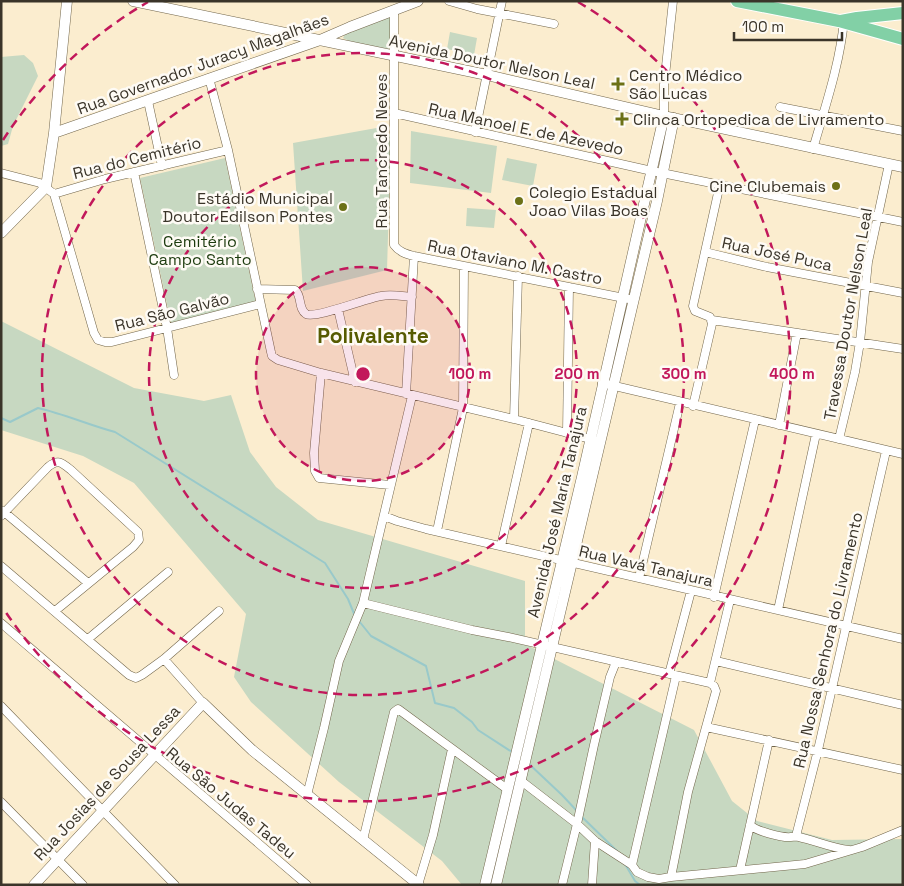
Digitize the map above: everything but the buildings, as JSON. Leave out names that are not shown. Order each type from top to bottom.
[{"type":"main road","points":[[737,1],[842,21],[897,37],[898,14],[842,21]]},
{"type":"street","points":[[1,233],[50,190],[66,1]]},
{"type":"street","name":"Avenida Doutor Nelson Leal","points":[[133,1],[164,5],[813,149],[903,167]]},
{"type":"street","name":"Rua Governador Juracy Magalhães","points":[[54,133],[320,40],[418,1]]},
{"type":"street","points":[[449,1],[554,24]]},
{"type":"street","points":[[475,132],[502,1]]},
{"type":"street","points":[[669,117],[664,94],[673,1]]},
{"type":"street","name":"Rua Tancredo Neves","points":[[394,10],[394,245]]},
{"type":"street","points":[[813,149],[841,41],[842,21]]},
{"type":"street","points":[[209,78],[228,150],[271,352],[275,358],[287,364],[321,374],[514,419],[601,442]]},
{"type":"street","points":[[148,101],[162,166]]},
{"type":"street","points":[[780,106],[903,131]]},
{"type":"street","name":"Rua Manoel E. de Azevedo","points":[[394,113],[652,171],[903,222]]},
{"type":"street","name":"Avenida José Maria Tanajura","points":[[485,885],[495,868],[520,780],[542,664],[541,645],[652,171],[669,117]]},
{"type":"street","name":"Avenida José Maria Tanajura","points":[[496,885],[495,868],[507,789],[542,664],[552,648],[573,563],[663,173],[669,117]]},
{"type":"street","name":"Rua do Cemitério","points":[[50,190],[228,150]]},
{"type":"street","name":"Travessa Doutor Nelson Leal","points":[[839,439],[860,342],[871,242],[889,164]]},
{"type":"street","points":[[134,172],[167,328],[174,375]]},
{"type":"street","points":[[1,173],[31,180],[50,190]]},
{"type":"street","points":[[720,184],[693,309],[710,317],[712,320],[903,349]]},
{"type":"street","name":"Rua São Galvão","points":[[50,190],[94,333],[98,340],[105,342],[260,304]]},
{"type":"street","name":"Rua Otaviano M. Castro","points":[[394,245],[399,251],[414,256],[634,300]]},
{"type":"street","name":"Rua José Puca","points":[[705,252],[903,293]]},
{"type":"street","points":[[307,795],[339,661],[363,603],[384,516],[409,395],[414,256]]},
{"type":"street","points":[[437,531],[463,408],[464,266]]},
{"type":"street","points":[[514,419],[518,276]]},
{"type":"street","points":[[567,433],[570,286]]},
{"type":"street","points":[[257,289],[295,290],[298,292],[302,310],[306,314],[338,309],[381,296],[412,297]]},
{"type":"street","points":[[338,309],[355,382]]},
{"type":"street","points":[[693,406],[712,329],[712,320]]},
{"type":"street","points":[[778,425],[797,333]]},
{"type":"street","points":[[321,374],[314,453],[315,471],[319,478],[390,485]]},
{"type":"street","points":[[602,383],[903,454]]},
{"type":"street","points":[[639,578],[680,402]]},
{"type":"street","points":[[714,597],[755,420]]},
{"type":"street","points":[[501,546],[529,423]]},
{"type":"street","points":[[778,610],[816,434]]},
{"type":"street","name":"Rua Nossa Senhora do Livramento","points":[[796,836],[818,750],[886,450]]},
{"type":"street","points":[[55,611],[133,547],[139,540],[139,535],[133,526],[71,470],[63,464],[54,463],[3,513],[88,583]]},
{"type":"street","points":[[572,514],[583,517]]},
{"type":"street","name":"Rua Vavá Tanajura","points":[[384,516],[397,521],[562,561],[903,639]]},
{"type":"street","points":[[1,566],[129,675],[136,678],[164,658],[219,611]]},
{"type":"street","points":[[88,639],[168,572]]},
{"type":"street","points":[[632,865],[691,591]]},
{"type":"street","points":[[710,683],[730,600]]},
{"type":"street","points":[[363,603],[472,630],[710,683],[716,688],[688,792],[671,876]]},
{"type":"street","name":"Rua São Judas Tadeu","points":[[1,623],[307,885]]},
{"type":"street","points":[[164,658],[203,703],[252,750],[418,885],[433,834],[452,749]]},
{"type":"street","points":[[716,661],[903,705]]},
{"type":"street","points":[[562,885],[610,677],[616,662]]},
{"type":"street","name":"Rua Josias de Sousa Lessa","points":[[34,885],[203,703]]},
{"type":"street","points":[[1,706],[175,885]]},
{"type":"street","points":[[364,840],[394,712],[398,709],[507,789]]},
{"type":"street","points":[[706,727],[903,770]]},
{"type":"street","points":[[740,870],[770,740]]},
{"type":"street","points":[[520,780],[595,840],[632,865],[637,872],[649,881],[671,876],[804,864],[854,849],[903,830]]},
{"type":"street","points":[[1,802],[83,885]]},
{"type":"street","points":[[750,825],[755,829],[779,835],[796,836],[842,849],[854,849]]},
{"type":"street","points":[[592,885],[595,840]]},
{"type":"green space","points":[[388,17],[391,18],[392,46],[387,50],[355,44],[343,38],[345,34]]},
{"type":"green space","points":[[450,32],[477,38],[474,55],[447,49]]},
{"type":"green space","points":[[24,55],[33,63],[38,76],[13,126],[8,144],[1,146],[1,57]]},
{"type":"green space","name":"Estádio Municipal Doutor Edilson Pontes","points":[[382,127],[391,136],[387,270],[303,291],[293,143]]},
{"type":"green space","points":[[411,131],[497,146],[491,193],[410,183]]},
{"type":"green space","name":"Cemitério Campo Santo","points":[[225,158],[256,303],[171,323],[140,178]]},
{"type":"green space","points":[[507,158],[537,164],[533,186],[502,180]]},
{"type":"green space","points":[[467,208],[496,210],[494,228],[466,226]]},
{"type":"green space","points":[[1,321],[134,388],[204,401],[231,395],[250,452],[276,487],[318,520],[525,581],[525,644],[694,730],[732,801],[757,821],[832,840],[903,839],[903,885],[462,885],[442,861],[339,782],[251,702],[234,677],[246,614],[134,483],[83,456],[1,430]]},
{"type":"waterway","points":[[1,418],[10,422],[38,408],[115,432],[325,563],[348,599],[355,616]]},
{"type":"waterway","points":[[359,621],[371,636],[426,666],[435,703],[454,708],[472,722],[478,730],[512,752]]},
{"type":"waterway","points":[[528,763],[577,811]]},
{"type":"waterway","points":[[581,816],[617,851]]},
{"type":"waterway","points":[[625,864],[635,881],[640,885]]},
{"type":"place","name":"Centro Médico São Lucas","points":[[618,84]]},
{"type":"place","name":"Clinca Ortopedica de Livramento","points":[[622,119]]},
{"type":"place","name":"Cine Clubemais","points":[[836,186]]},
{"type":"place","name":"Colegio Estadual Joao Vilas Boas","points":[[519,201]]},
{"type":"place","name":"Estádio Municipal Doutor Edilson Pontes","points":[[343,207]]},
{"type":"district","name":"Polivalente","points":[[373,335]]}]
